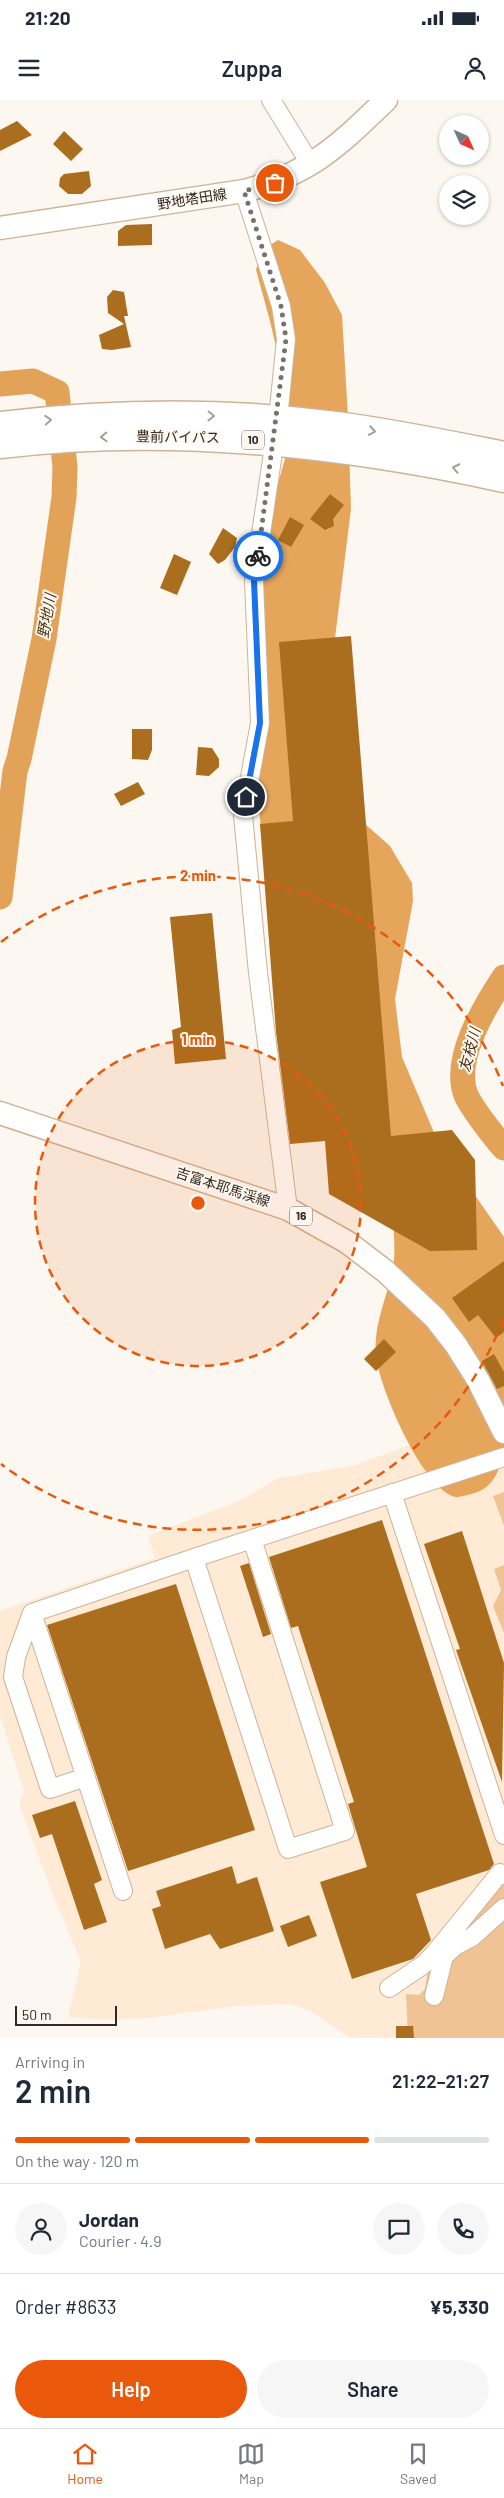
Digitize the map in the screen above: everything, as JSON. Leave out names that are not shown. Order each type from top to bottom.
[{"type":"highway","name":"豊前バイパス","points":[[0,425],[142,414],[276,430],[504,479]]},
{"type":"highway","name":"豊前バイパス","points":[[0,445],[46,440],[276,430],[337,425],[504,455]]},
{"type":"main road","name":"野地塔田線","points":[[0,228],[244,191],[275,183],[311,165],[336,148],[386,100]]},
{"type":"main road","name":"吉富本耶馬渓線","points":[[8,1116],[288,1209],[346,1242],[386,1271],[435,1318],[456,1345],[478,1380],[504,1432]]},
{"type":"street","points":[[271,100],[311,165]]},
{"type":"street","points":[[244,191],[281,306],[286,339],[276,430],[254,581],[260,723],[243,815],[258,973],[288,1209]]},
{"type":"street","points":[[32,1613],[504,1457]]},
{"type":"street","points":[[392,1493],[504,1835]]},
{"type":"street","points":[[194,1558],[288,1849],[345,1831],[252,1539]]},
{"type":"street","points":[[32,1613],[123,1891]]},
{"type":"street","points":[[32,1613],[16,1657],[12,1677],[50,1789],[86,1777]]},
{"type":"street","points":[[389,1988],[423,1966],[500,1873],[504,1875]]},
{"type":"street","points":[[434,1996],[444,1956],[455,1946],[472,1937],[504,1908]]},
{"type":"shaded area","points":[[278,240],[300,250],[325,283],[342,315],[351,509],[333,654],[364,823],[390,846],[412,883],[413,901],[395,999],[402,1057],[438,1142],[504,1237],[504,1453],[494,1479],[484,1489],[459,1497],[443,1490],[430,1476],[404,1435],[385,1389],[376,1355],[376,1334],[393,1267],[393,1220],[268,899],[256,779],[255,718],[264,532],[291,438],[288,399],[256,270],[262,250]]},
{"type":"shaded area","points":[[434,1436],[504,1462],[504,1492],[493,1496],[504,1526],[504,1565],[494,1569],[501,1590],[493,1606],[504,1633],[504,1882],[429,1963],[426,1989],[419,1995],[408,2038],[350,2038],[311,2011],[290,2004],[235,2006],[149,2018],[102,2020],[68,2017],[81,1962],[50,1887],[19,1803],[24,1791],[0,1716],[0,1611],[155,1558],[148,1536],[241,1500],[278,1478],[355,1465]]},
{"type":"shaded area","points":[[504,1492],[504,1526],[493,1496]]},
{"type":"shaded area","points":[[504,1565],[504,1633],[493,1606],[501,1590],[494,1569]]},
{"type":"shaded area","points":[[504,1882],[504,2038],[408,2038],[406,1994],[419,1995],[425,1989],[429,1963]]},
{"type":"building","points":[[17,121],[32,135],[0,151],[0,130]]},
{"type":"building","points":[[64,131],[83,149],[71,161],[53,144]]},
{"type":"building","points":[[89,171],[91,186],[82,194],[68,194],[59,186],[60,178],[64,174]]},
{"type":"building","points":[[152,224],[152,245],[118,246],[118,231],[126,225]]},
{"type":"building","points":[[113,290],[124,292],[128,316],[124,316],[131,347],[112,350],[102,349],[99,335],[124,324],[108,313],[107,297]]},
{"type":"building","points":[[330,494],[344,505],[333,519],[334,526],[325,530],[310,519]]},
{"type":"building","points":[[290,517],[304,525],[291,547],[278,540]]},
{"type":"building","points":[[223,528],[237,538],[235,547],[225,560],[218,564],[209,554]]},
{"type":"building","points":[[174,554],[191,562],[177,595],[160,588]]},
{"type":"building","points":[[351,636],[391,1136],[452,1130],[475,1160],[477,1250],[430,1251],[329,1194],[325,1141],[290,1144],[276,1032],[260,824],[293,821],[279,642]]},
{"type":"building","points":[[132,729],[152,729],[152,750],[148,760],[132,759]]},
{"type":"building","points":[[198,747],[212,748],[219,759],[219,767],[209,776],[196,775]]},
{"type":"building","points":[[138,782],[145,794],[121,806],[114,794]]},
{"type":"building","points":[[212,913],[226,1059],[175,1064],[172,1030],[181,1027],[170,917]]},
{"type":"building","points":[[504,1261],[504,1332],[496,1338],[478,1315],[469,1322],[452,1298]]},
{"type":"building","points":[[384,1339],[396,1352],[376,1371],[364,1359]]},
{"type":"building","points":[[494,1354],[504,1372],[504,1386],[497,1389],[482,1361]]},
{"type":"building","points":[[382,1520],[494,1864],[489,1870],[416,1894],[431,1940],[413,1959],[352,1979],[320,1882],[367,1867],[348,1804],[354,1802],[298,1626],[291,1628],[269,1557]]},
{"type":"building","points":[[462,1531],[504,1663],[502,1782],[456,1650],[460,1649],[424,1544]]},
{"type":"building","points":[[249,1563],[271,1634],[263,1637],[240,1566]]},
{"type":"building","points":[[176,1584],[255,1830],[128,1871],[47,1625]]},
{"type":"building","points":[[75,1801],[102,1880],[94,1884],[107,1922],[84,1930],[52,1834],[40,1838],[32,1815]]},
{"type":"building","points":[[232,1866],[237,1884],[257,1877],[274,1931],[220,1949],[210,1934],[165,1949],[152,1909],[161,1906],[156,1891]]},
{"type":"building","points":[[309,1915],[317,1936],[288,1947],[280,1926]]},
{"type":"building","points":[[396,2026],[413,2026],[414,2038],[396,2038]]},
{"type":"waterway","name":"野地川","points":[[0,384],[33,381],[57,392],[65,467],[64,497],[44,639],[15,771],[0,897]]},
{"type":"waterway","name":"友枝川","points":[[504,977],[473,1033],[463,1065],[463,1081],[466,1095],[483,1122],[504,1148]]},
{"type":"way so far","points":[[258,556],[278,419],[286,339],[281,306],[244,191],[275,183]]},
{"type":"route","points":[[246,797],[260,723],[254,581],[258,556]]}]
